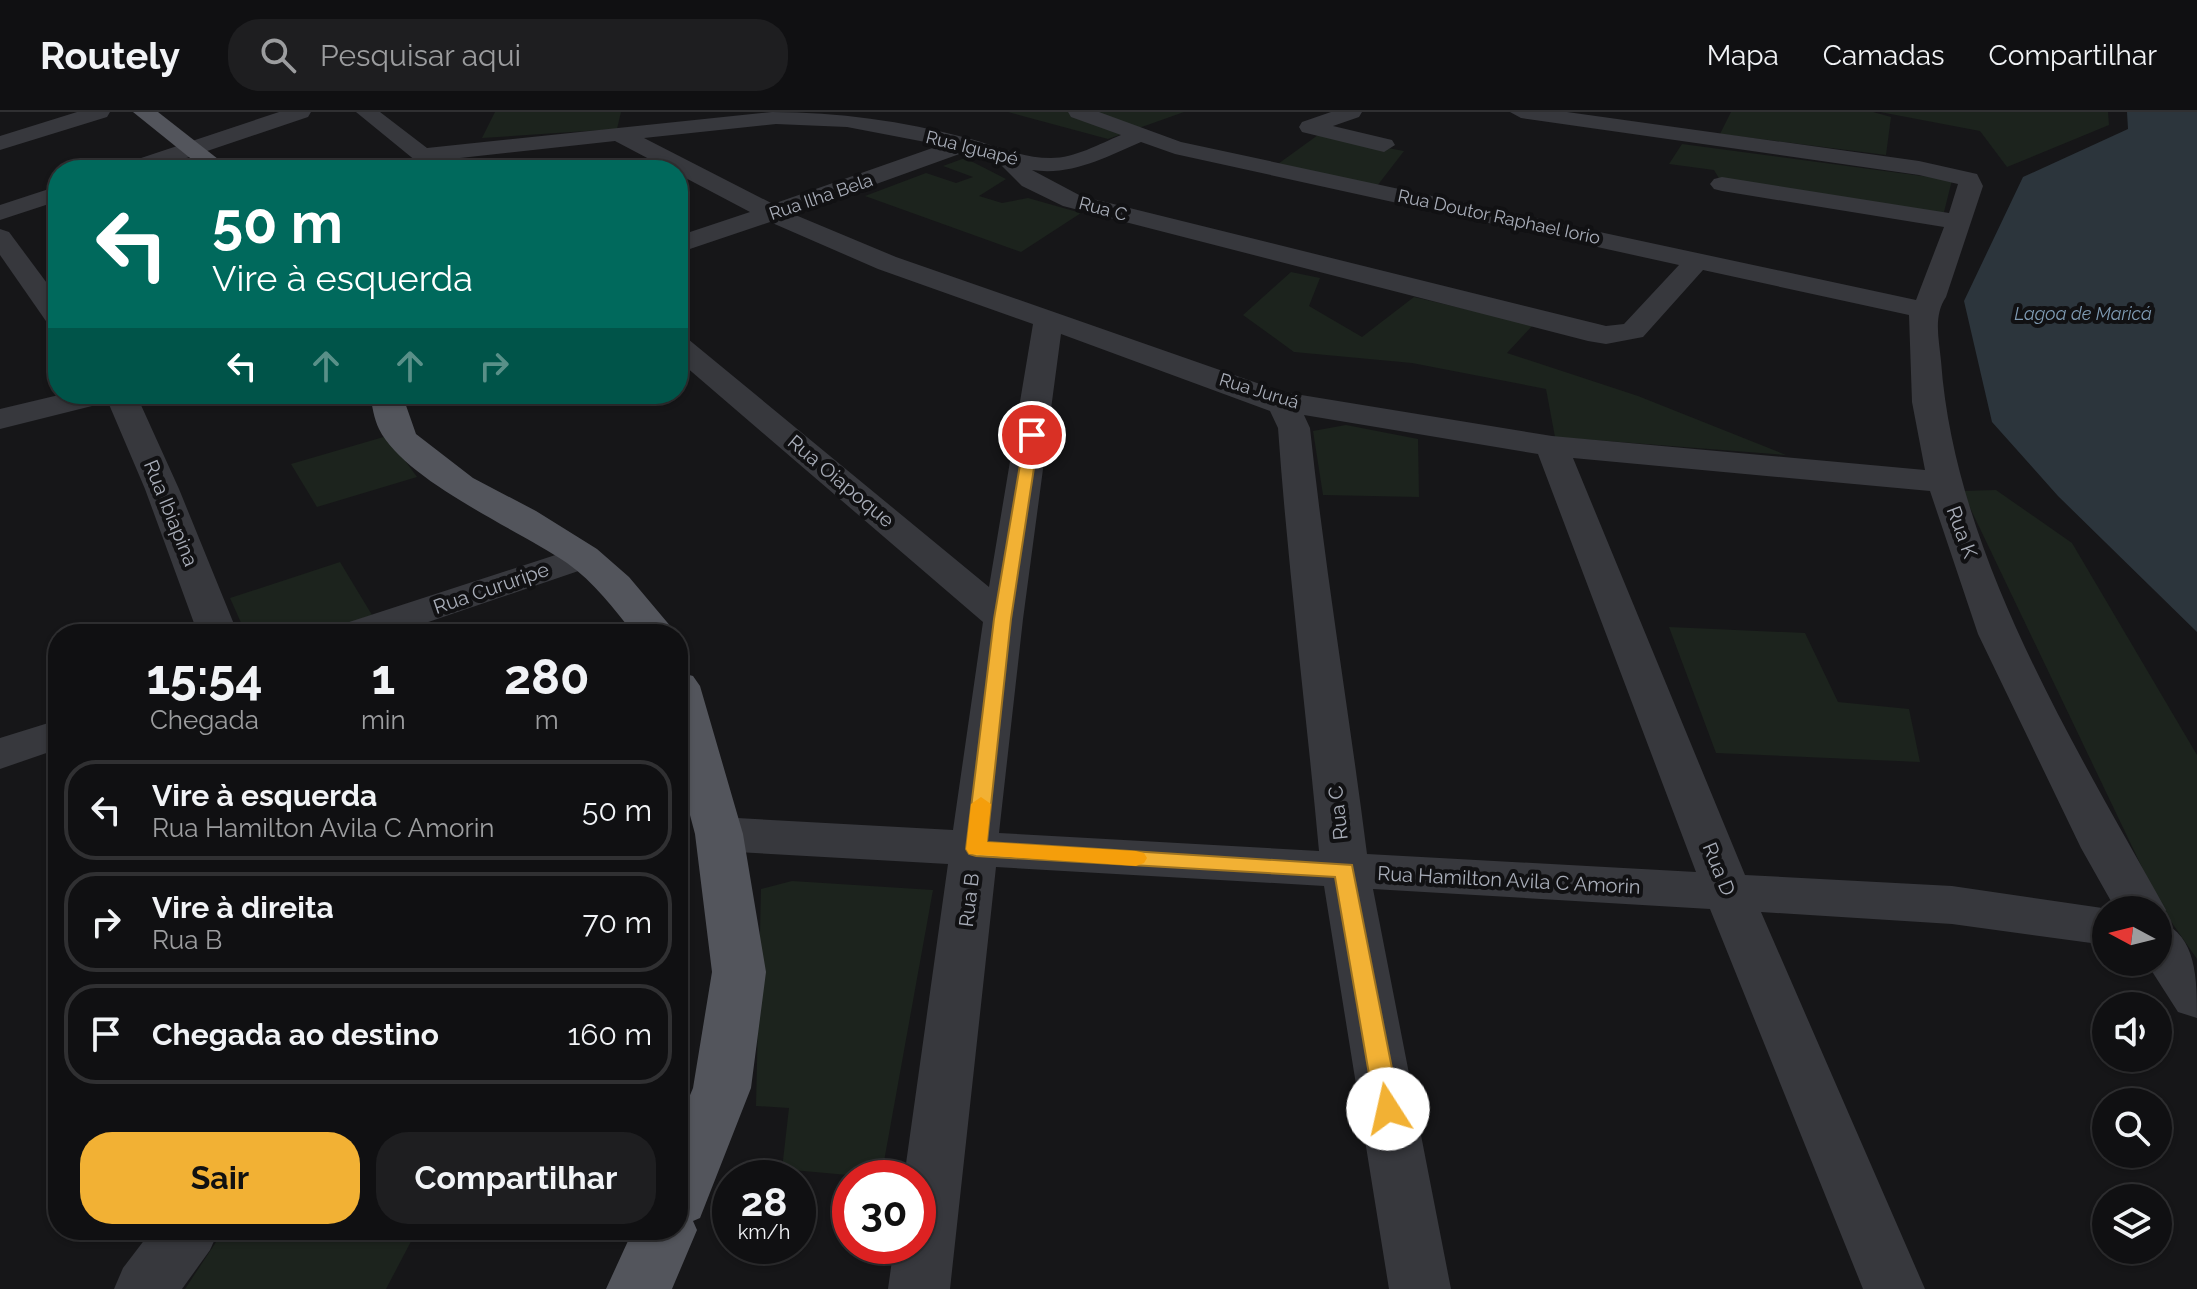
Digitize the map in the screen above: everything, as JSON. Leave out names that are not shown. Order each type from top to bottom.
[{"type":"main road","points":[[144,112],[206,160]]},
{"type":"main road","points":[[389,404],[395,428],[426,461],[460,486],[523,519],[583,557],[615,585],[648,624]]},
{"type":"main road","points":[[688,722],[719,834],[739,972],[722,1088],[688,1173]]},
{"type":"main road","points":[[639,1289],[661,1240]]},
{"type":"street","points":[[0,143],[99,112]]},
{"type":"street","points":[[156,160],[300,112]]},
{"type":"street","points":[[367,112],[428,160]]},
{"type":"street","name":"Rua Doutor Raphael Iorio","points":[[1079,112],[1114,123],[1137,136],[1203,154],[1923,310]]},
{"type":"street","points":[[1351,112],[1310,127],[1384,145]]},
{"type":"street","points":[[1521,112],[1689,136],[1703,112]]},
{"type":"street","name":"Rua Iguapé","points":[[422,155],[822,116],[852,119],[964,144],[1006,158],[1042,164],[1062,164],[1137,136]]},
{"type":"street","name":"Rua Juruá","points":[[618,134],[668,160]]},
{"type":"street","name":"Rua K","points":[[1689,136],[1919,168],[1969,179],[1971,186],[1932,297],[1923,310],[1928,402],[1944,482],[1998,634],[2132,896]]},
{"type":"street","name":"Rua Ilha Bela","points":[[688,242],[924,161],[964,144]]},
{"type":"street","name":"Rua C","points":[[1006,158],[1030,181],[1072,201],[1606,335],[1633,331],[1697,261]]},
{"type":"street","name":"Rua Juruá","points":[[688,170],[772,214],[887,263],[1302,413],[1552,446],[1944,482]]},
{"type":"street","points":[[1722,184],[1957,222]]},
{"type":"street","points":[[0,213],[48,196]]},
{"type":"street","points":[[0,237],[48,304]]},
{"type":"street","name":"Rua B","points":[[919,1289],[1003,619],[1048,322]]},
{"type":"street","name":"Rua Oiapoque","points":[[688,353],[1003,619]]},
{"type":"street","points":[[0,419],[61,404]]},
{"type":"street","name":"Rua Ibiapina","points":[[124,404],[168,502],[214,624]]},
{"type":"street","name":"Rua C","points":[[1302,413],[1304,541],[1318,627],[1345,870],[1420,1289]]},
{"type":"street","name":"Rua D","points":[[1552,446],[1728,893],[1894,1289]]},
{"type":"street","name":"Rua Cururipe","points":[[384,624],[583,557]]},
{"type":"street","points":[[0,754],[48,737]]},
{"type":"street","name":"Rua Hamilton Avila C Amorin","points":[[719,834],[1952,905],[2092,924]]},
{"type":"street","name":"Rua K","points":[[2172,961],[2197,997]]},
{"type":"street","points":[[145,1289],[182,1240]]},
{"type":"shaded area","points":[[495,112],[621,112],[617,129],[482,138]]},
{"type":"shaded area","points":[[1008,112],[1184,112],[1108,139]]},
{"type":"shaded area","points":[[1731,112],[1873,112],[1891,117],[1886,155],[1720,134]]},
{"type":"shaded area","points":[[1880,112],[2108,112],[2109,125],[2007,167],[1980,131]]},
{"type":"shaded area","points":[[1318,135],[1404,151],[1377,186],[1278,164]]},
{"type":"shaded area","points":[[1682,144],[1952,180],[1943,216],[1720,180],[1714,170],[1669,164]]},
{"type":"shaded area","points":[[965,158],[1006,179],[979,196],[1002,203],[1028,198],[1081,213],[1021,252],[865,196],[926,173],[956,183],[973,177],[943,166]]},
{"type":"shaded area","points":[[1291,272],[1320,278],[1309,306],[1362,337],[1414,297],[1533,325],[1507,353],[1638,396],[1786,455],[1555,437],[1546,389],[1412,363],[1294,352],[1243,315]]},
{"type":"shaded area","points":[[1346,425],[1418,439],[1419,497],[1323,495],[1313,431]]},
{"type":"shaded area","points":[[387,436],[417,477],[317,507],[291,464]]},
{"type":"shaded area","points":[[1996,490],[2072,543],[2197,755],[2197,959],[2172,923],[2172,896],[2156,896],[1962,491]]},
{"type":"shaded area","points":[[340,562],[372,615],[345,624],[242,624],[230,598]]},
{"type":"shaded area","points":[[1669,627],[1805,633],[1838,702],[1909,709],[1920,762],[1716,753]]},
{"type":"shaded area","points":[[792,881],[933,890],[884,1160],[832,1160],[832,1174],[816,1172],[816,1160],[783,1160],[789,1108],[756,1106],[761,889]]},
{"type":"shaded area","points":[[217,1240],[412,1240],[386,1289],[185,1289]]},
{"type":"water","name":"Lagoa de Maricá","points":[[2127,112],[2197,112],[2197,632],[2058,496],[1992,422],[1964,301],[2023,177],[2128,129]]},
{"type":"slow traffic","points":[[981,804],[976,849],[1136,858]]},
{"type":"route","points":[[1032,435],[1003,619],[976,849],[1345,870],[1388,1109]]}]
